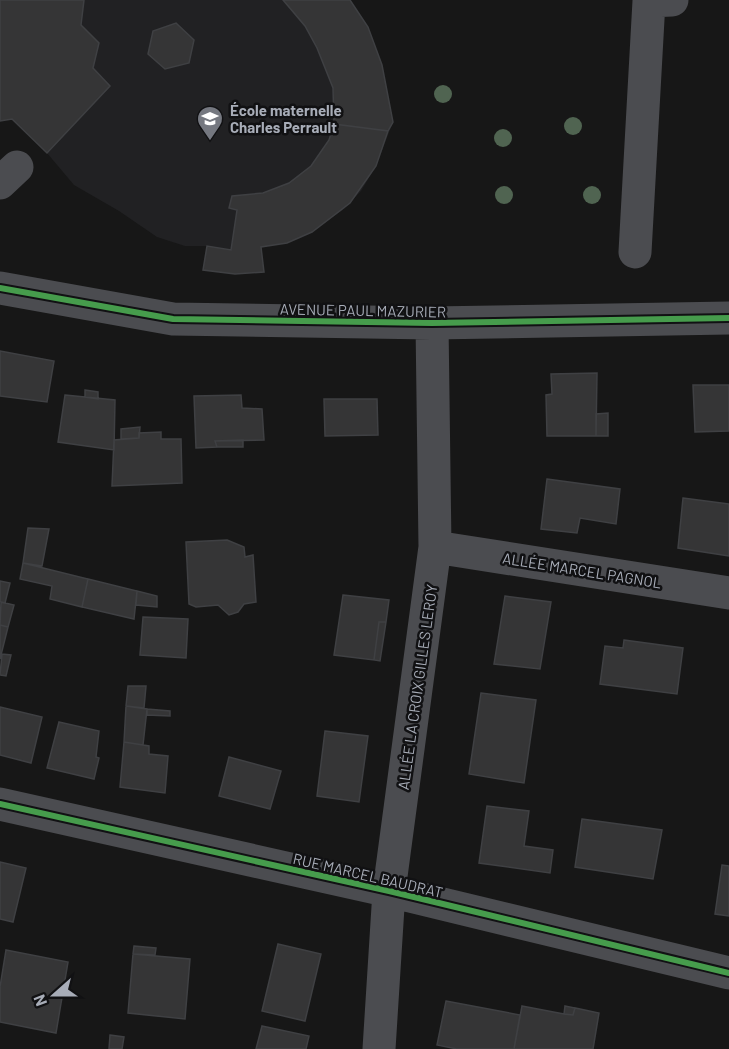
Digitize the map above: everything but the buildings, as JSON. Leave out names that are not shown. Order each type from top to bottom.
[{"type":"street","points":[[635,252],[649,1],[672,0]]},
{"type":"street","name":"AVENUE PAUL MAZURIER","points":[[0,288],[173,319],[432,324],[729,318]]},
{"type":"street","name":"ALLÉE LA CROIX GILLES LEROY","points":[[379,1049],[390,891],[435,548],[432,324]]},
{"type":"street","name":"ALLÉE MARCEL PAGNOL","points":[[435,548],[729,593]]},
{"type":"street","name":"RUE MARCEL BAUDRAT","points":[[0,804],[390,891],[729,973]]},
{"type":"shaded area","name":"École maternelle Charles Perrault","points":[[0,0],[350,0],[368,27],[382,65],[393,122],[376,166],[361,191],[344,209],[312,232],[287,243],[261,247],[264,272],[235,274],[203,270],[207,246],[185,246],[157,237],[119,211],[74,185],[47,153],[12,119],[0,121]]},
{"type":"cycle path","points":[[0,288],[173,319],[432,323],[729,318]]},
{"type":"cycle path","points":[[0,804],[389,891],[729,973]]},
{"type":"place","name":"École maternelle Charles Perrault","points":[[210,142]]}]
